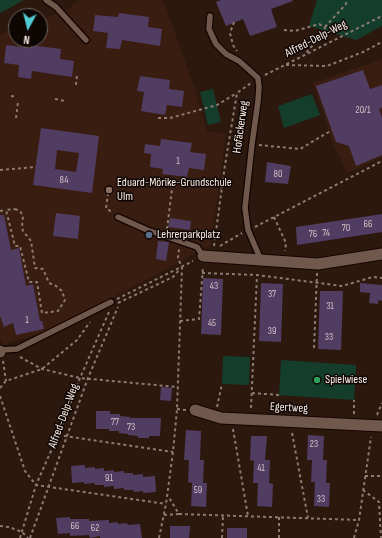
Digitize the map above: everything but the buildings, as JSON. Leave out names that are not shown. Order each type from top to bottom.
[{"type":"street","points":[[203,256],[318,264],[382,254]]},
{"type":"street","name":"Egertweg","points":[[195,410],[215,416],[232,418],[377,426]]},
{"type":"lane","points":[[46,0],[56,7],[86,40]]},
{"type":"lane","points":[[210,16],[209,29],[216,44],[226,54],[239,61],[258,78]]},
{"type":"lane","name":"Hofäckerweg","points":[[258,78],[258,101],[245,208],[248,230],[261,260]]},
{"type":"lane","points":[[118,217],[197,247],[203,256]]},
{"type":"lane","points":[[0,351],[17,349],[111,305]]},
{"type":"path","points":[[303,56],[324,33],[325,27],[348,0]]},
{"type":"path","name":"Alfred-Delp-Weg","points":[[158,118],[170,118],[217,105],[237,94],[258,78],[382,16]]},
{"type":"path","points":[[234,22],[230,33],[233,44],[240,55],[239,61]]},
{"type":"path","points":[[284,30],[294,31],[319,24],[325,27]]},
{"type":"path","points":[[285,65],[327,66],[363,52],[382,42]]},
{"type":"path","points":[[76,85],[77,76]]},
{"type":"path","points":[[237,94],[213,249],[382,161]]},
{"type":"path","points":[[11,96],[16,97]]},
{"type":"path","points":[[55,99],[65,101]]},
{"type":"path","points":[[16,118],[18,102]]},
{"type":"path","points":[[252,144],[300,149],[332,130]]},
{"type":"path","points":[[0,170],[36,167]]},
{"type":"path","points":[[166,236],[173,181],[223,187]]},
{"type":"path","points":[[109,187],[106,208],[118,217]]},
{"type":"path","points":[[0,212],[6,210],[15,209],[20,211],[23,216],[22,227],[23,231],[31,241],[35,268],[43,269],[49,283],[62,291],[65,300],[58,311],[42,313],[37,282],[29,282],[20,246],[15,246],[6,210]]},
{"type":"path","points":[[274,217],[286,243],[284,262]]},
{"type":"path","points":[[159,538],[166,504],[173,452],[178,387],[182,268],[178,258],[179,240]]},
{"type":"path","points":[[104,312],[111,305],[203,256]]},
{"type":"path","name":"Alfred-Delp-Weg","points":[[29,538],[88,378],[120,303],[173,277],[182,268]]},
{"type":"path","points":[[180,321],[199,319],[202,273],[257,275],[342,286],[373,277],[382,278]]},
{"type":"path","points":[[250,419],[257,275]]},
{"type":"path","points":[[314,348],[316,283]]},
{"type":"path","points":[[20,538],[36,485],[111,305]]},
{"type":"path","points":[[0,388],[6,382],[42,369],[77,340],[91,320]]},
{"type":"path","points":[[17,349],[19,356],[42,369],[80,378],[178,387]]},
{"type":"path","points":[[0,351],[5,370],[6,382]]},
{"type":"path","points":[[215,416],[222,384]]},
{"type":"path","points":[[251,394],[279,395]]},
{"type":"path","points":[[0,396],[25,471],[36,485],[48,488],[166,504]]},
{"type":"path","points":[[354,400],[354,425]]},
{"type":"path","points":[[232,418],[248,516]]},
{"type":"path","points":[[290,422],[308,518]]},
{"type":"path","points":[[354,538],[359,520],[365,476],[377,426]]},
{"type":"path","points":[[58,435],[173,452]]},
{"type":"path","points":[[365,476],[382,476]]},
{"type":"path","points":[[363,490],[379,502],[380,538]]},
{"type":"path","points":[[167,495],[179,514]]},
{"type":"path","points":[[164,515],[179,514],[359,520]]},
{"type":"path","points":[[222,538],[223,516]]},
{"type":"path","points":[[278,538],[279,517]]},
{"type":"path","points":[[0,526],[9,527],[22,532],[29,538]]},
{"type":"shaded area","name":"Eduard-Mörike-Grundschule Ulm","points":[[79,0],[163,0],[195,89],[207,131],[226,134],[211,245],[47,331],[3,345],[0,338],[0,35],[8,32],[8,48],[48,48],[48,17],[68,9]]},
{"type":"shaded area","points":[[382,59],[382,157],[348,173],[333,144],[313,83]]},
{"type":"green space","points":[[0,0],[24,0],[8,8],[0,13]]},
{"type":"green space","points":[[317,0],[382,0],[382,26],[356,40],[309,26]]},
{"type":"green space","points":[[213,89],[221,122],[208,125],[200,92]]},
{"type":"green space","points":[[312,94],[320,115],[284,128],[278,106]]},
{"type":"green space","points":[[223,356],[250,357],[249,385],[222,384]]},
{"type":"green space","name":"Spielwiese","points":[[281,360],[356,365],[354,400],[279,395]]},
{"type":"place","name":"Eduard-Mörike-Grundschule Ulm","points":[[109,190]]},
{"type":"place","name":"Lehrerparkplatz","points":[[149,235]]},
{"type":"place","name":"Spielwiese","points":[[317,380]]}]
